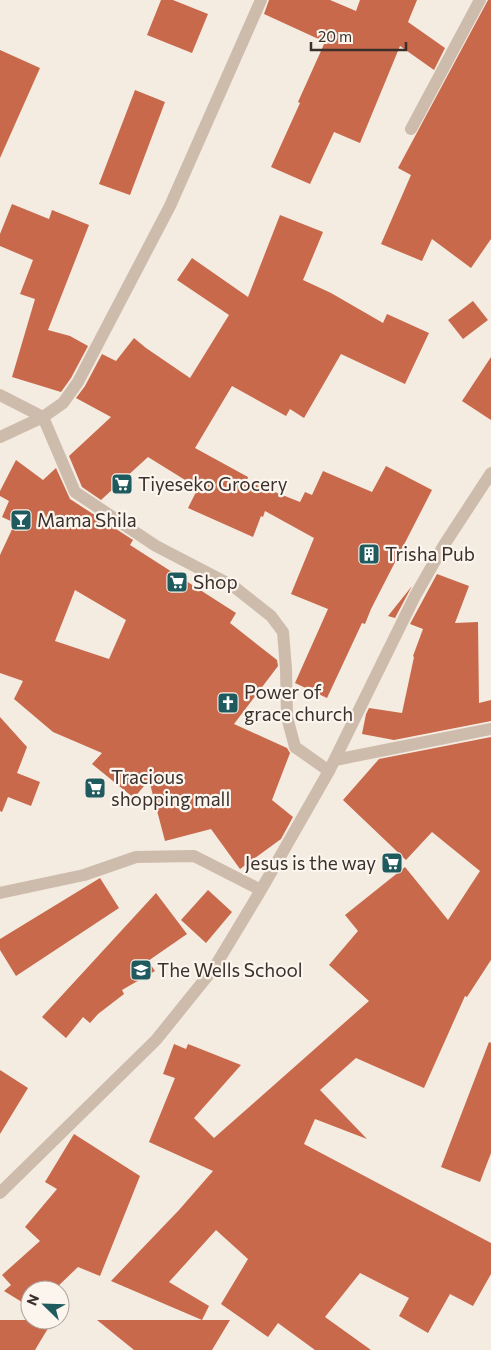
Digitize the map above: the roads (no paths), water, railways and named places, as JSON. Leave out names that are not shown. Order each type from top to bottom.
[{"type":"street","points":[[0,437],[43,417],[63,403],[78,382],[170,206],[260,0]]},
{"type":"street","points":[[411,129],[480,0]]},
{"type":"street","points":[[0,395],[43,417],[75,492],[156,546],[233,586],[272,616],[283,632],[287,717],[295,746],[332,765],[491,729]]},
{"type":"street","points":[[0,1193],[156,1040],[214,968],[332,765],[415,596],[444,545],[491,473]]},
{"type":"street","points":[[0,893],[84,875],[136,857],[146,856],[194,856],[261,890]]},
{"type":"place","name":"Tiyeseko Grocery","points":[[122,484]]},
{"type":"place","name":"Mama Shila","points":[[21,520]]},
{"type":"place","name":"Trisha Pub","points":[[369,554]]},
{"type":"place","name":"Shop","points":[[177,582]]},
{"type":"place","name":"Power of grace church","points":[[228,703]]},
{"type":"place","name":"Tracious shopping mall","points":[[95,788]]},
{"type":"place","name":"Jesus is the way","points":[[392,863]]},
{"type":"place","name":"The Wells School","points":[[141,970]]}]
